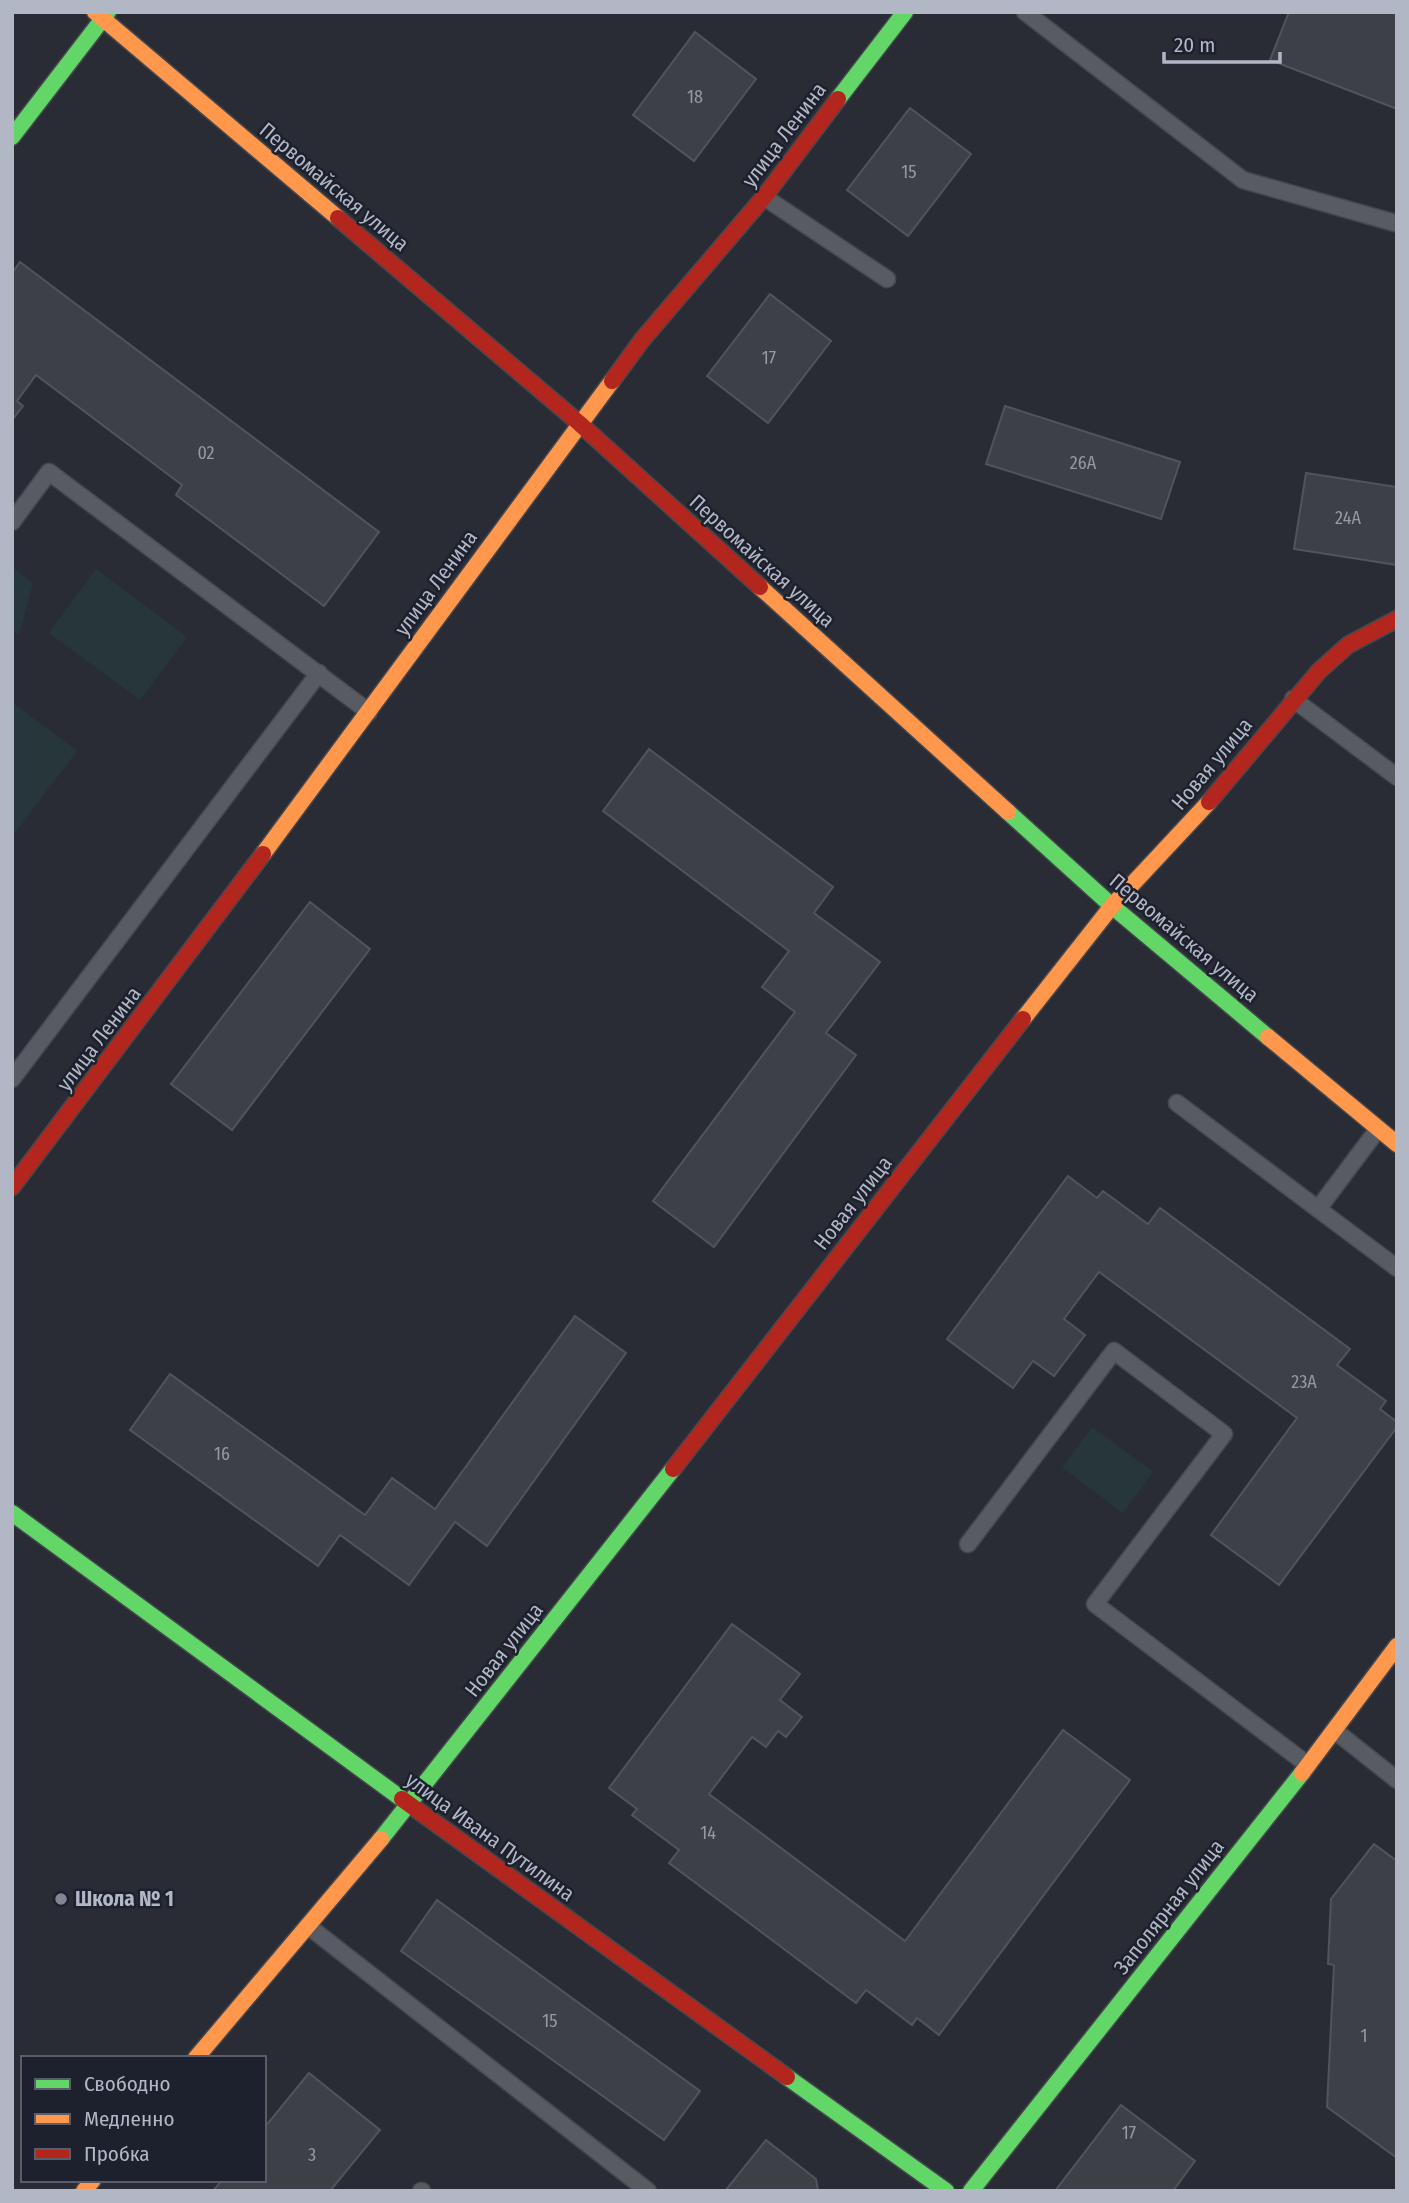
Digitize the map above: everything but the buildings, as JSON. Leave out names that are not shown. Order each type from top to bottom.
[{"type":"street","name":"улица Ленина","points":[[15,1176],[369,712],[579,423],[642,341],[764,197],[905,12]]},
{"type":"street","points":[[12,137],[102,15]]},
{"type":"street","name":"Первомайская улица","points":[[102,15],[579,423],[1112,906],[1397,1144]]},
{"type":"street","name":"Новая улица","points":[[198,2056],[410,1805],[1112,906],[1190,824],[1319,671],[1349,645],[1397,620]]},
{"type":"street","name":"улица Ивана Путилина","points":[[12,1513],[410,1805],[946,2191]]},
{"type":"street","name":"Заполярная улица","points":[[971,2191],[1307,1765],[1397,1646]]},
{"type":"lane","points":[[1025,12],[1243,180],[1395,223]]},
{"type":"lane","points":[[764,197],[887,279]]},
{"type":"lane","points":[[12,522],[49,472],[369,712]]},
{"type":"lane","points":[[12,1079],[319,673]]},
{"type":"lane","points":[[1293,699],[1397,777]]},
{"type":"lane","points":[[1177,1103],[1397,1268]]},
{"type":"lane","points":[[1318,1209],[1378,1129]]},
{"type":"lane","points":[[968,1544],[1114,1351],[1224,1434],[1095,1604],[1307,1765]]},
{"type":"lane","points":[[1334,1730],[1397,1780]]},
{"type":"lane","points":[[308,1926],[648,2191]]},
{"type":"shaded area","points":[[12,567],[33,583],[19,635],[12,630]]},
{"type":"shaded area","points":[[96,569],[187,637],[140,700],[49,633]]},
{"type":"shaded area","points":[[14,704],[77,751],[12,837],[12,706]]},
{"type":"shaded area","points":[[1092,1427],[1153,1472],[1123,1513],[1062,1467]]},
{"type":"traffic: fast","points":[[12,137],[108,12]]},
{"type":"traffic: fast","points":[[838,99],[905,12]]},
{"type":"traffic: fast","points":[[1008,812],[1112,906],[1268,1037]]},
{"type":"traffic: fast","points":[[381,1839],[673,1469]]},
{"type":"traffic: fast","points":[[12,1513],[402,1799]]},
{"type":"traffic: fast","points":[[971,2191],[1302,1773]]},
{"type":"traffic: fast","points":[[787,2077],[946,2191]]},
{"type":"traffic: slow","points":[[95,12],[338,218]]},
{"type":"traffic: slow","points":[[263,854],[612,381]]},
{"type":"traffic: slow","points":[[760,587],[1008,812]]},
{"type":"traffic: slow","points":[[1023,1019],[1112,906],[1209,802]]},
{"type":"traffic: slow","points":[[1268,1037],[1397,1144]]},
{"type":"traffic: slow","points":[[1302,1773],[1397,1646]]},
{"type":"traffic: slow","points":[[198,2056],[381,1839]]},
{"type":"traffic: slow","points":[[84,2191],[91,2182]]},
{"type":"traffic: jam","points":[[612,381],[642,340],[764,197],[838,99]]},
{"type":"traffic: jam","points":[[338,218],[579,423],[760,587]]},
{"type":"traffic: jam","points":[[1209,802],[1319,671],[1348,645],[1397,619]]},
{"type":"traffic: jam","points":[[12,1187],[263,854]]},
{"type":"traffic: jam","points":[[673,1469],[1023,1019]]},
{"type":"traffic: jam","points":[[402,1799],[787,2077]]},
{"type":"place","name":"Школа № 1","points":[[61,1899]]}]
